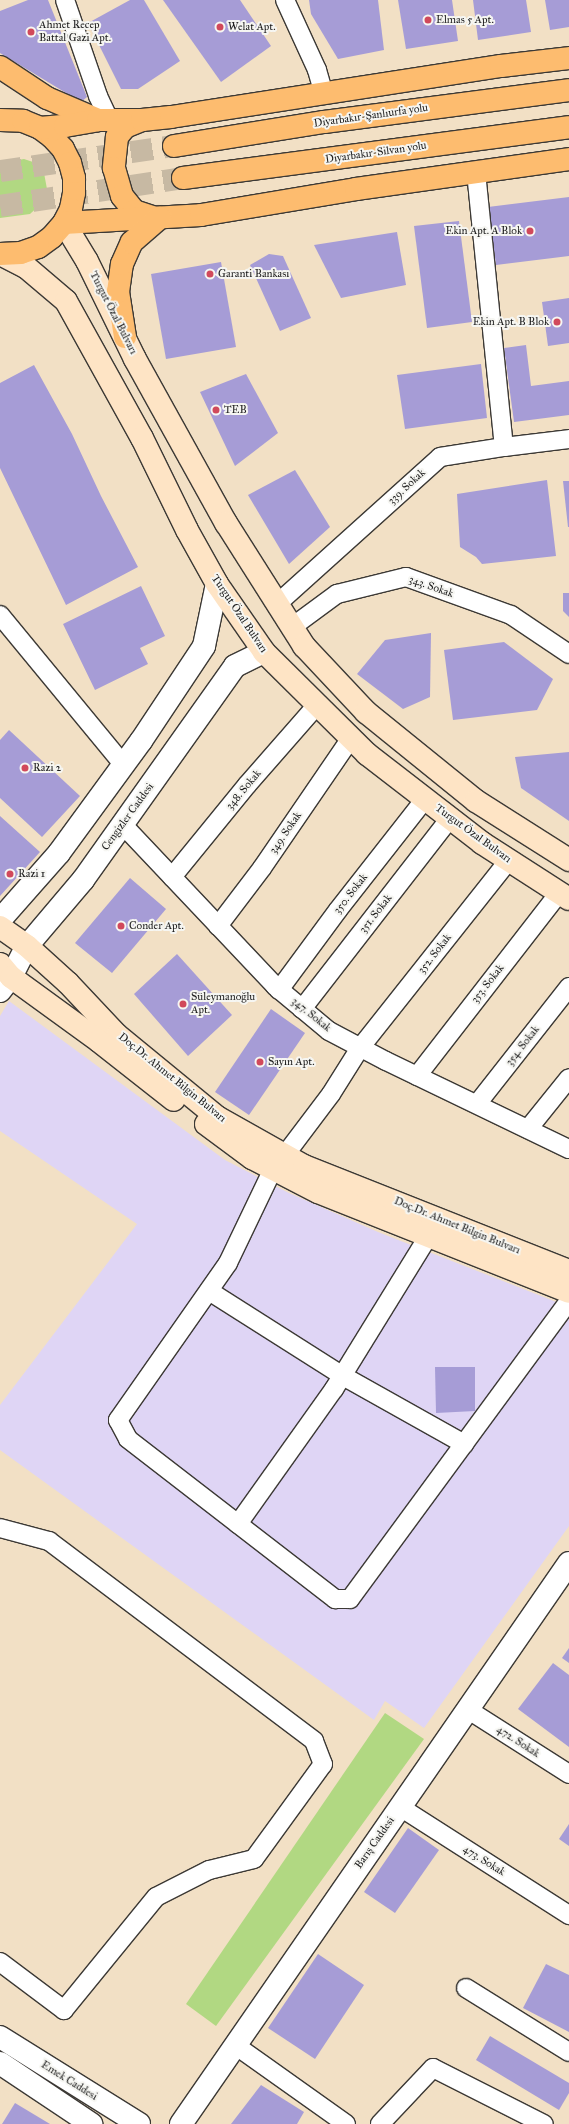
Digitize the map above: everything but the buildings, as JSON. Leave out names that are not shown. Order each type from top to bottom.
[{"type":"main road","points":[[40,128],[104,120],[142,120],[324,94],[501,66],[569,58]]},
{"type":"main road","points":[[0,67],[46,98],[104,120]]},
{"type":"main road","name":"Diyarbakır-Şanlıurfa yolu","points":[[174,146],[324,122],[569,90]]},
{"type":"main road","points":[[0,254],[21,253],[38,247],[52,236],[64,223],[71,209],[74,193],[74,178],[70,163],[63,149],[52,137],[40,128],[23,121],[2,118]]},
{"type":"main road","points":[[142,120],[126,127],[117,137],[114,168],[122,196],[134,211],[160,218]]},
{"type":"main road","name":"Diyarbakır-Silvan yolu","points":[[183,178],[569,127]]},
{"type":"main road","points":[[64,223],[201,215],[569,159]]},
{"type":"main road","points":[[125,337],[118,292],[122,264],[132,242],[160,218]]},
{"type":"main road","name":"Turgut Özal Bulvarı","points":[[64,223],[87,261],[135,359],[226,523],[304,646],[366,712],[476,801],[569,860]]},
{"type":"main road","name":"Turgut Özal Bulvarı","points":[[0,254],[26,267],[66,301],[142,438],[187,530],[217,584],[264,652],[367,754],[482,843],[564,896]]},
{"type":"main road","name":"Doç.Dr. Ahmet Bilgin Bulvarı","points":[[0,927],[27,946],[68,983],[117,1035],[217,1117],[318,1192],[569,1292]]},
{"type":"main road","name":"Doç.Dr. Ahmet Bilgin Bulvarı","points":[[4,977],[246,1153],[279,1162],[304,1166],[569,1271]]},
{"type":"street","points":[[64,0],[98,96],[104,120]]},
{"type":"street","points":[[285,0],[317,70],[324,94]]},
{"type":"street","points":[[476,172],[504,447]]},
{"type":"street","name":"339. Sokak","points":[[277,604],[440,457],[569,439]]},
{"type":"street","name":"343. Sokak","points":[[292,627],[337,594],[406,577],[511,615],[569,654]]},
{"type":"street","points":[[0,920],[59,853],[141,740],[204,646],[217,584]]},
{"type":"street","points":[[1,618],[123,764]]},
{"type":"street","name":"Cengizler Caddesi","points":[[4,977],[27,946],[83,880],[235,666],[264,652]]},
{"type":"street","name":"348. Sokak","points":[[172,877],[247,785],[318,704]]},
{"type":"street","name":"349. Sokak","points":[[218,926],[262,868],[351,738]]},
{"type":"street","name":"350. Sokak","points":[[279,990],[338,910],[425,799]]},
{"type":"street","name":"351. Sokak","points":[[302,1008],[450,818]]},
{"type":"street","name":"347. Sokak","points":[[123,824],[279,990],[328,1031],[416,1076],[569,1149]]},
{"type":"street","name":"352. Sokak","points":[[238,1524],[128,1439],[118,1420],[228,1263],[279,1162],[331,1094],[360,1048],[509,860]]},
{"type":"street","name":"353. Sokak","points":[[416,1076],[564,896]]},
{"type":"street","name":"354. Sokak","points":[[477,1104],[569,987]]},
{"type":"street","points":[[528,1129],[569,1078]]},
{"type":"street","points":[[428,1237],[343,1376],[238,1524],[335,1599],[350,1599],[569,1301]]},
{"type":"street","points":[[209,1291],[343,1376],[464,1444]]},
{"type":"street","points":[[0,1528],[49,1541],[314,1741],[323,1764],[254,1859],[209,1870],[156,1897],[64,2010],[0,1962]]},
{"type":"street","name":"Barış Caddesi","points":[[181,2124],[467,1709],[566,1573]]},
{"type":"street","name":"472. Sokak","points":[[467,1709],[569,1774]]},
{"type":"street","name":"473. Sokak","points":[[400,1807],[569,1915]]},
{"type":"street","points":[[466,1988],[569,2052]]},
{"type":"street","name":"Emek Caddesi","points":[[0,2037],[139,2124]]},
{"type":"street","points":[[235,2046],[346,2124]]},
{"type":"street","name":"Emek Caddesi","points":[[0,2063],[91,2124]]},
{"type":"street","points":[[380,2124],[433,2068],[544,2124]]},
{"type":"shaded area","points":[[9,1001],[225,1160],[289,1193],[378,1232],[569,1307],[569,1526],[424,1728],[385,1701],[374,1720],[0,1450],[0,1405],[137,1224],[0,1131],[0,1016]]},
{"type":"green space","points":[[24,159],[33,162],[44,173],[47,189],[42,203],[30,214],[0,218],[0,163]]},
{"type":"green space","points":[[385,1713],[424,1739],[216,2026],[186,2004]]},
{"type":"tunnel","points":[[0,171],[174,146]]},
{"type":"tunnel","points":[[0,206],[183,178]]},
{"type":"place","name":"Elmas 5 Apt.","points":[[428,20]]},
{"type":"place","name":"Welat Apt.","points":[[220,27]]},
{"type":"place","name":"Ahmet Recep Battal Gazi Apt.","points":[[31,32]]},
{"type":"place","name":"Ekin Apt. A Blok","points":[[530,231]]},
{"type":"place","name":"Garanti Bankası","points":[[210,274]]},
{"type":"place","name":"Ekin Apt. B Blok","points":[[557,322]]},
{"type":"place","name":"TEB","points":[[216,410]]},
{"type":"place","name":"Razi 2","points":[[25,768]]},
{"type":"place","name":"Razi 1","points":[[10,874]]},
{"type":"place","name":"Conder Apt.","points":[[121,926]]},
{"type":"place","name":"Süleymanoğlu Apt.","points":[[183,1004]]},
{"type":"place","name":"Sayın Apt.","points":[[260,1062]]}]
